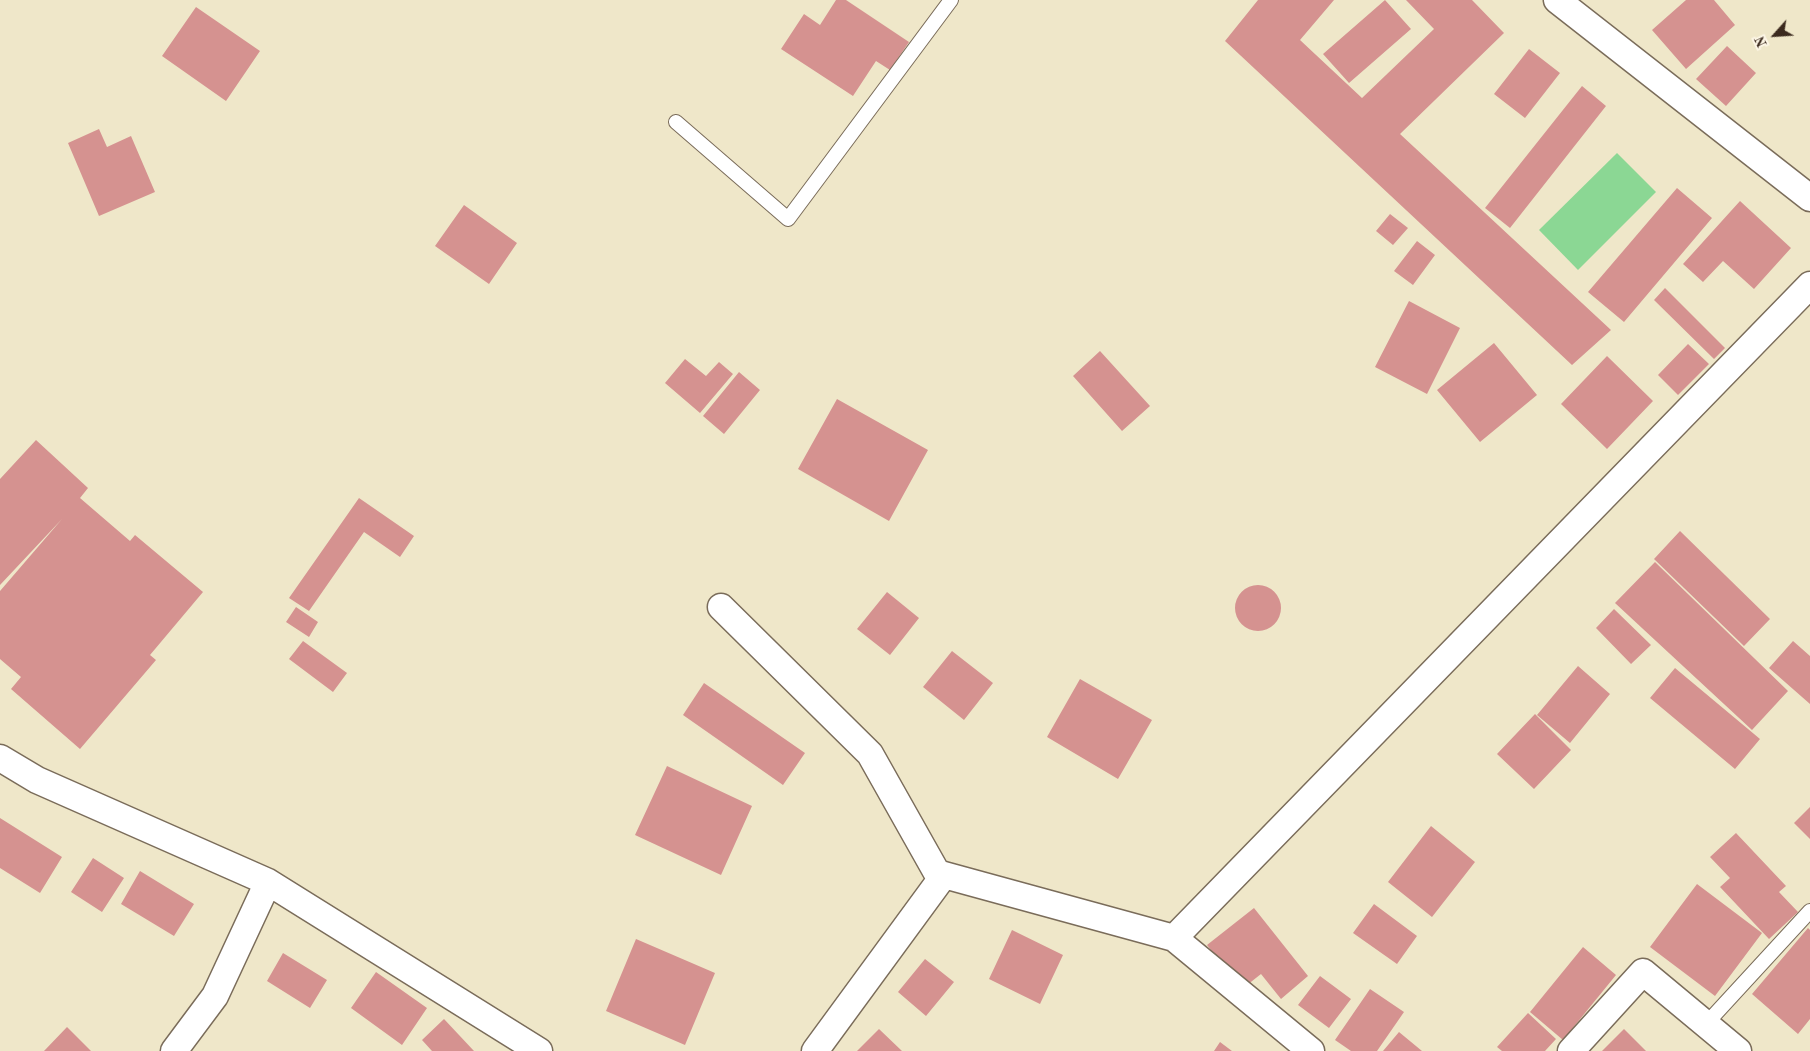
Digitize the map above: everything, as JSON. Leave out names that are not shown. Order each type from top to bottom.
[{"type":"street","points":[[1557,0],[1810,198]]},
{"type":"street","points":[[1174,938],[1810,285]]},
{"type":"street","points":[[720,607],[870,754],[937,873],[1174,938],[1311,1051]]},
{"type":"street","points":[[0,758],[37,780],[268,882],[539,1051]]},
{"type":"street","points":[[814,1051],[944,875]]},
{"type":"street","points":[[174,1051],[215,996],[268,882]]},
{"type":"street","points":[[1571,1051],[1643,972],[1738,1051]]},
{"type":"lane","points":[[676,122],[788,219],[951,0]]},
{"type":"lane","points":[[1706,1024],[1810,911]]},
{"type":"green space","points":[[1617,153],[1656,192],[1578,270],[1539,230]]},
{"type":"building","points":[[836,0],[846,0],[909,42],[890,70],[876,61],[853,96],[781,49],[804,14],[820,25]]},
{"type":"building","points":[[1258,0],[1334,0],[1300,40],[1362,98],[1434,29],[1406,0],[1472,0],[1504,33],[1400,134],[1611,330],[1572,365],[1225,41]]},
{"type":"building","points":[[1385,0],[1411,29],[1349,83],[1323,54]]},
{"type":"building","points":[[1686,0],[1714,0],[1735,25],[1686,69],[1652,30]]},
{"type":"building","points":[[196,7],[260,51],[226,101],[162,56]]},
{"type":"building","points":[[1727,46],[1756,73],[1726,106],[1696,79]]},
{"type":"building","points":[[1529,49],[1560,73],[1525,118],[1494,94]]},
{"type":"building","points":[[1582,86],[1606,106],[1510,228],[1485,208]]},
{"type":"building","points":[[99,129],[107,147],[131,136],[155,192],[99,216],[68,143]]},
{"type":"building","points":[[1677,188],[1712,218],[1624,322],[1588,292]]},
{"type":"building","points":[[1740,201],[1791,248],[1754,289],[1723,261],[1703,282],[1683,264]]},
{"type":"building","points":[[464,205],[517,243],[489,284],[435,246]]},
{"type":"building","points":[[1390,214],[1408,228],[1393,245],[1376,231]]},
{"type":"building","points":[[1417,241],[1435,255],[1413,285],[1394,271]]},
{"type":"building","points":[[1665,288],[1725,348],[1714,359],[1654,300]]},
{"type":"building","points":[[1409,301],[1460,328],[1427,394],[1375,367]]},
{"type":"building","points":[[1494,343],[1537,395],[1480,442],[1437,390]]},
{"type":"building","points":[[1688,344],[1709,364],[1678,395],[1658,375]]},
{"type":"building","points":[[1100,351],[1150,406],[1122,431],[1073,376]]},
{"type":"building","points":[[1607,356],[1653,401],[1607,449],[1561,404]]},
{"type":"building","points":[[685,359],[706,376],[719,362],[733,374],[700,413],[665,383]]},
{"type":"building","points":[[739,372],[760,390],[724,434],[703,416]]},
{"type":"building","points":[[837,399],[928,450],[889,521],[798,469]]},
{"type":"building","points":[[36,440],[88,488],[80,498],[130,541],[135,535],[203,592],[150,655],[156,660],[80,749],[11,689],[21,677],[0,659],[0,591],[62,519],[0,585],[0,479]]},
{"type":"building","points":[[359,498],[414,536],[400,557],[364,532],[309,611],[289,598]]},
{"type":"building","points":[[1680,531],[1770,619],[1744,646],[1654,559]]},
{"type":"building","points":[[1655,562],[1788,691],[1752,730],[1615,603]]},
{"type":"building","points":[[1254,585],[1262,585],[1271,589],[1277,595],[1281,608],[1277,621],[1271,627],[1262,631],[1254,631],[1245,627],[1239,621],[1235,612],[1235,604],[1239,595],[1245,589]]},
{"type":"building","points":[[887,592],[919,618],[890,655],[857,629]]},
{"type":"building","points":[[296,607],[318,622],[309,637],[286,622]]},
{"type":"building","points":[[1614,609],[1651,645],[1631,664],[1596,628]]},
{"type":"building","points":[[303,641],[347,673],[333,692],[289,659]]},
{"type":"building","points":[[1793,641],[1810,656],[1810,704],[1769,668]]},
{"type":"building","points":[[952,651],[993,683],[964,720],[923,687]]},
{"type":"building","points":[[1578,666],[1610,694],[1570,743],[1537,715]]},
{"type":"building","points":[[1675,668],[1760,739],[1735,769],[1650,698]]},
{"type":"building","points":[[1080,679],[1152,720],[1118,779],[1047,737]]},
{"type":"building","points":[[704,683],[805,753],[783,785],[683,715]]},
{"type":"building","points":[[1535,714],[1571,750],[1534,789],[1497,754]]},
{"type":"building","points":[[667,766],[752,806],[721,875],[635,835]]},
{"type":"building","points":[[1810,807],[1810,839],[1794,823]]},
{"type":"building","points":[[0,818],[62,857],[40,893],[0,868]]},
{"type":"building","points":[[1431,826],[1475,862],[1432,917],[1388,882]]},
{"type":"building","points":[[1736,833],[1786,886],[1779,892],[1798,912],[1769,939],[1720,887],[1730,878],[1710,857]]},
{"type":"building","points":[[93,858],[124,878],[102,912],[71,892]]},
{"type":"building","points":[[140,871],[194,904],[174,936],[121,904]]},
{"type":"building","points":[[1697,884],[1762,933],[1715,996],[1650,947]]},
{"type":"building","points":[[1374,904],[1417,936],[1397,964],[1353,933]]},
{"type":"building","points":[[1254,908],[1308,976],[1281,999],[1261,974],[1242,989],[1207,945]]},
{"type":"building","points":[[1808,928],[1810,930],[1810,1019],[1798,1034],[1752,994]]},
{"type":"building","points":[[1012,930],[1063,955],[1040,1004],[989,979]]},
{"type":"building","points":[[636,939],[715,973],[685,1045],[606,1011]]},
{"type":"building","points":[[1583,947],[1616,975],[1563,1040],[1530,1012]]},
{"type":"building","points":[[283,953],[327,980],[310,1008],[267,981]]},
{"type":"building","points":[[925,959],[954,982],[926,1016],[898,992]]},
{"type":"building","points":[[376,972],[427,1008],[402,1045],[351,1008]]},
{"type":"building","points":[[1320,976],[1351,999],[1329,1028],[1298,1005]]},
{"type":"building","points":[[1370,989],[1404,1012],[1377,1051],[1351,1051],[1335,1040]]},
{"type":"building","points":[[1528,1013],[1556,1039],[1545,1051],[1502,1051],[1497,1047]]},
{"type":"building","points":[[444,1019],[474,1051],[432,1051],[422,1040]]},
{"type":"building","points":[[67,1027],[91,1051],[44,1051]]},
{"type":"building","points":[[879,1029],[902,1051],[857,1051]]},
{"type":"building","points":[[1624,1029],[1646,1051],[1602,1051]]},
{"type":"building","points":[[1399,1032],[1422,1051],[1383,1051]]},
{"type":"building","points":[[1220,1042],[1232,1051],[1214,1051]]}]
